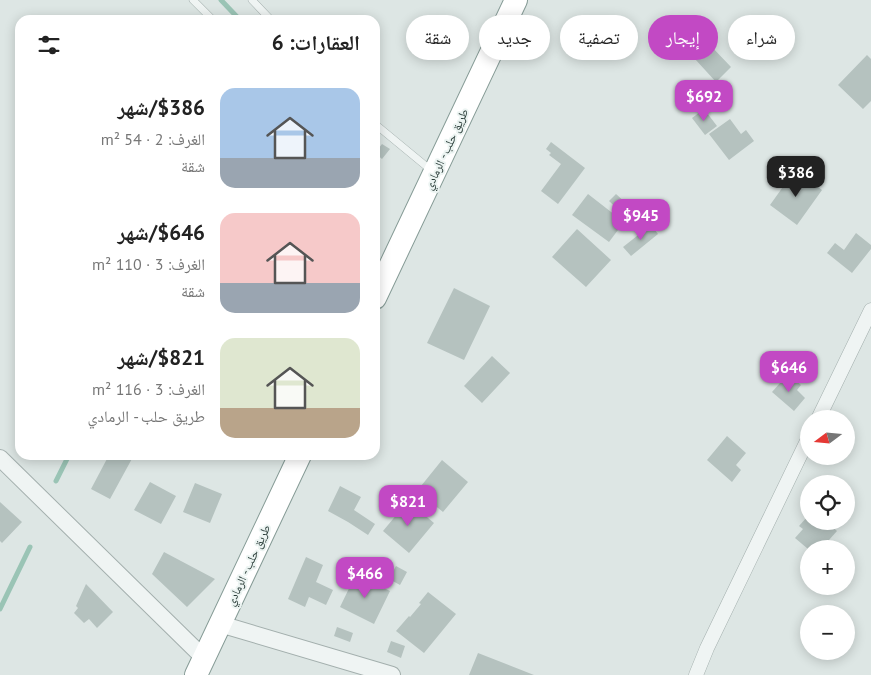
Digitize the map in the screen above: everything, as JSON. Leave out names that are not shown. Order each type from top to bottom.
[{"type":"highway","name":"طريق حلب - الرمادي","points":[[380,287],[516,0]]},
{"type":"highway","name":"طريق حلب - الرمادي","points":[[200,667],[298,460]]},
{"type":"street","points":[[822,410],[871,310]]},
{"type":"street","points":[[696,675],[707,648],[800,456]]},
{"type":"street","points":[[0,458],[200,667]]},
{"type":"street","points":[[220,624],[392,675]]},
{"type":"lane","points":[[193,0],[208,15]]},
{"type":"lane","points":[[252,0],[266,15]]},
{"type":"lane","points":[[380,128],[434,172]]},
{"type":"building","points":[[718,53],[731,67],[716,82],[696,60],[718,60]]},
{"type":"building","points":[[867,55],[871,59],[871,101],[863,109],[838,85]]},
{"type":"building","points":[[704,109],[717,126],[705,135],[692,118]]},
{"type":"building","points":[[730,119],[741,134],[746,130],[754,141],[729,160],[709,134]]},
{"type":"building","points":[[551,142],[585,168],[558,204],[541,191],[561,164],[549,155],[551,153],[546,149]]},
{"type":"building","points":[[382,144],[390,149],[382,159],[380,157],[380,147]]},
{"type":"building","points":[[795,170],[822,190],[797,225],[770,205]]},
{"type":"building","points":[[588,194],[624,222],[609,242],[572,215]]},
{"type":"building","points":[[616,194],[638,214],[631,222],[609,201]]},
{"type":"building","points":[[651,225],[658,234],[631,256],[623,247]]},
{"type":"building","points":[[577,229],[611,260],[586,287],[552,257]]},
{"type":"building","points":[[856,233],[871,245],[871,249],[852,273],[827,253],[835,243],[844,250]]},
{"type":"building","points":[[454,288],[490,306],[464,360],[427,343]]},
{"type":"building","points":[[492,356],[510,373],[482,403],[464,386]]},
{"type":"building","points":[[788,374],[801,385],[797,390],[805,398],[794,411],[772,392]]},
{"type":"building","points":[[727,436],[746,453],[736,465],[741,470],[732,482],[707,460]]},
{"type":"building","points":[[106,460],[131,460],[110,499],[91,489]]},
{"type":"building","points":[[442,460],[468,482],[443,512],[417,491]]},
{"type":"building","points":[[150,482],[176,496],[161,524],[134,510]]},
{"type":"building","points":[[195,483],[222,494],[210,523],[183,512]]},
{"type":"building","points":[[340,486],[361,497],[354,510],[375,524],[368,535],[328,511]]},
{"type":"building","points":[[408,501],[434,523],[409,553],[383,531]]},
{"type":"building","points":[[0,502],[22,522],[2,543],[0,541]]},
{"type":"building","points":[[802,530],[837,531],[829,540],[800,540],[800,542],[795,538]]},
{"type":"building","points":[[164,552],[215,579],[187,607],[152,574]]},
{"type":"building","points":[[306,557],[323,565],[316,582],[333,590],[326,605],[309,597],[305,607],[288,599]]},
{"type":"building","points":[[396,566],[407,572],[400,585],[389,579]]},
{"type":"building","points":[[356,574],[390,591],[374,624],[340,607]]},
{"type":"building","points":[[86,584],[113,612],[97,628],[89,619],[84,623],[74,613],[78,608],[76,606]]},
{"type":"building","points":[[428,592],[456,614],[424,653],[396,631],[421,604],[419,603]]},
{"type":"building","points":[[337,627],[353,633],[350,642],[334,636]]},
{"type":"building","points":[[391,641],[405,646],[401,658],[387,652]]},
{"type":"building","points":[[478,653],[534,675],[469,675]]},
{"type":"waterway","points":[[221,0],[235,15]]},
{"type":"waterway","points":[[56,481],[66,460]]},
{"type":"waterway","points":[[0,609],[30,547]]}]
